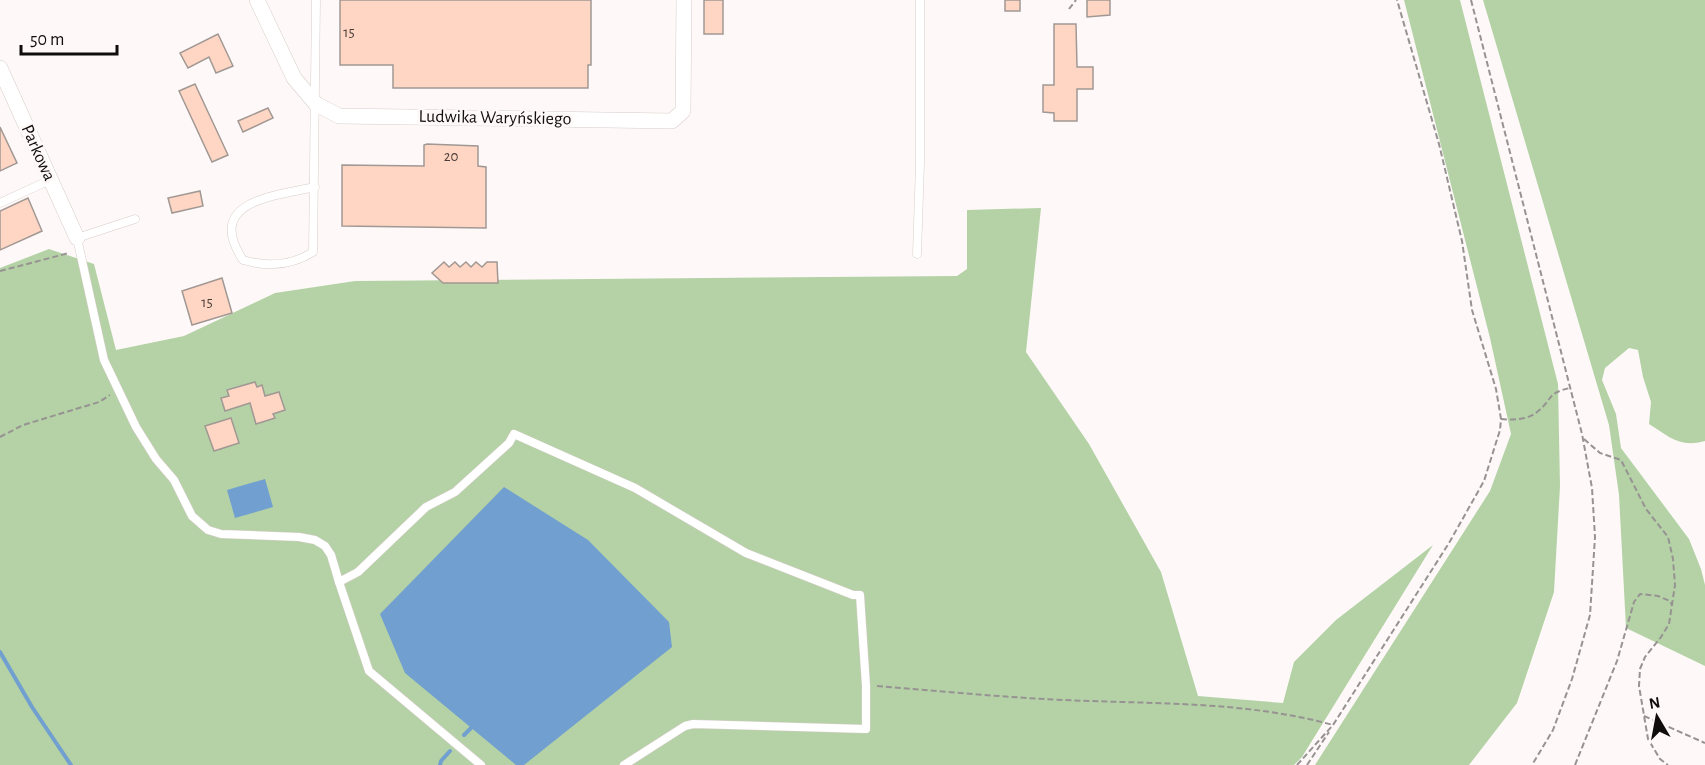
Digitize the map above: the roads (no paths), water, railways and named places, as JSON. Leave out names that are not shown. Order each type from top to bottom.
[{"type":"street","name":"Ludwika Waryńskiego","points":[[257,0],[294,78],[316,104],[339,116],[672,121],[683,111],[684,0]]},
{"type":"street","name":"Parkowa","points":[[0,68],[78,244]]},
{"type":"lane","points":[[315,187],[264,197],[249,203],[236,214],[231,226],[231,234],[235,248],[243,260],[257,264],[285,264],[301,260],[313,252],[315,187],[316,104],[316,0]]},
{"type":"lane","points":[[917,254],[920,163],[920,0]]},
{"type":"lane","points":[[0,203],[50,180]]},
{"type":"lane","points":[[135,219],[78,244],[100,349],[136,427],[156,459],[174,480],[192,516],[208,530],[235,536],[299,537],[315,540],[325,546],[331,555],[369,671],[481,765]]},
{"type":"lane","points":[[339,582],[358,572],[426,507],[455,492],[509,443],[514,434],[634,488],[746,554],[853,595],[860,595],[866,686],[866,729],[693,724],[685,726],[624,765]]},
{"type":"water","points":[[265,479],[273,507],[235,518],[227,490]]},
{"type":"water","points":[[504,487],[588,540],[669,622],[672,647],[524,765],[516,765],[405,673],[380,614]]},
{"type":"waterway","points":[[0,652],[32,707],[71,765]]},
{"type":"waterway","points":[[464,735],[471,728]]},
{"type":"waterway","points":[[440,765],[450,751]]}]
